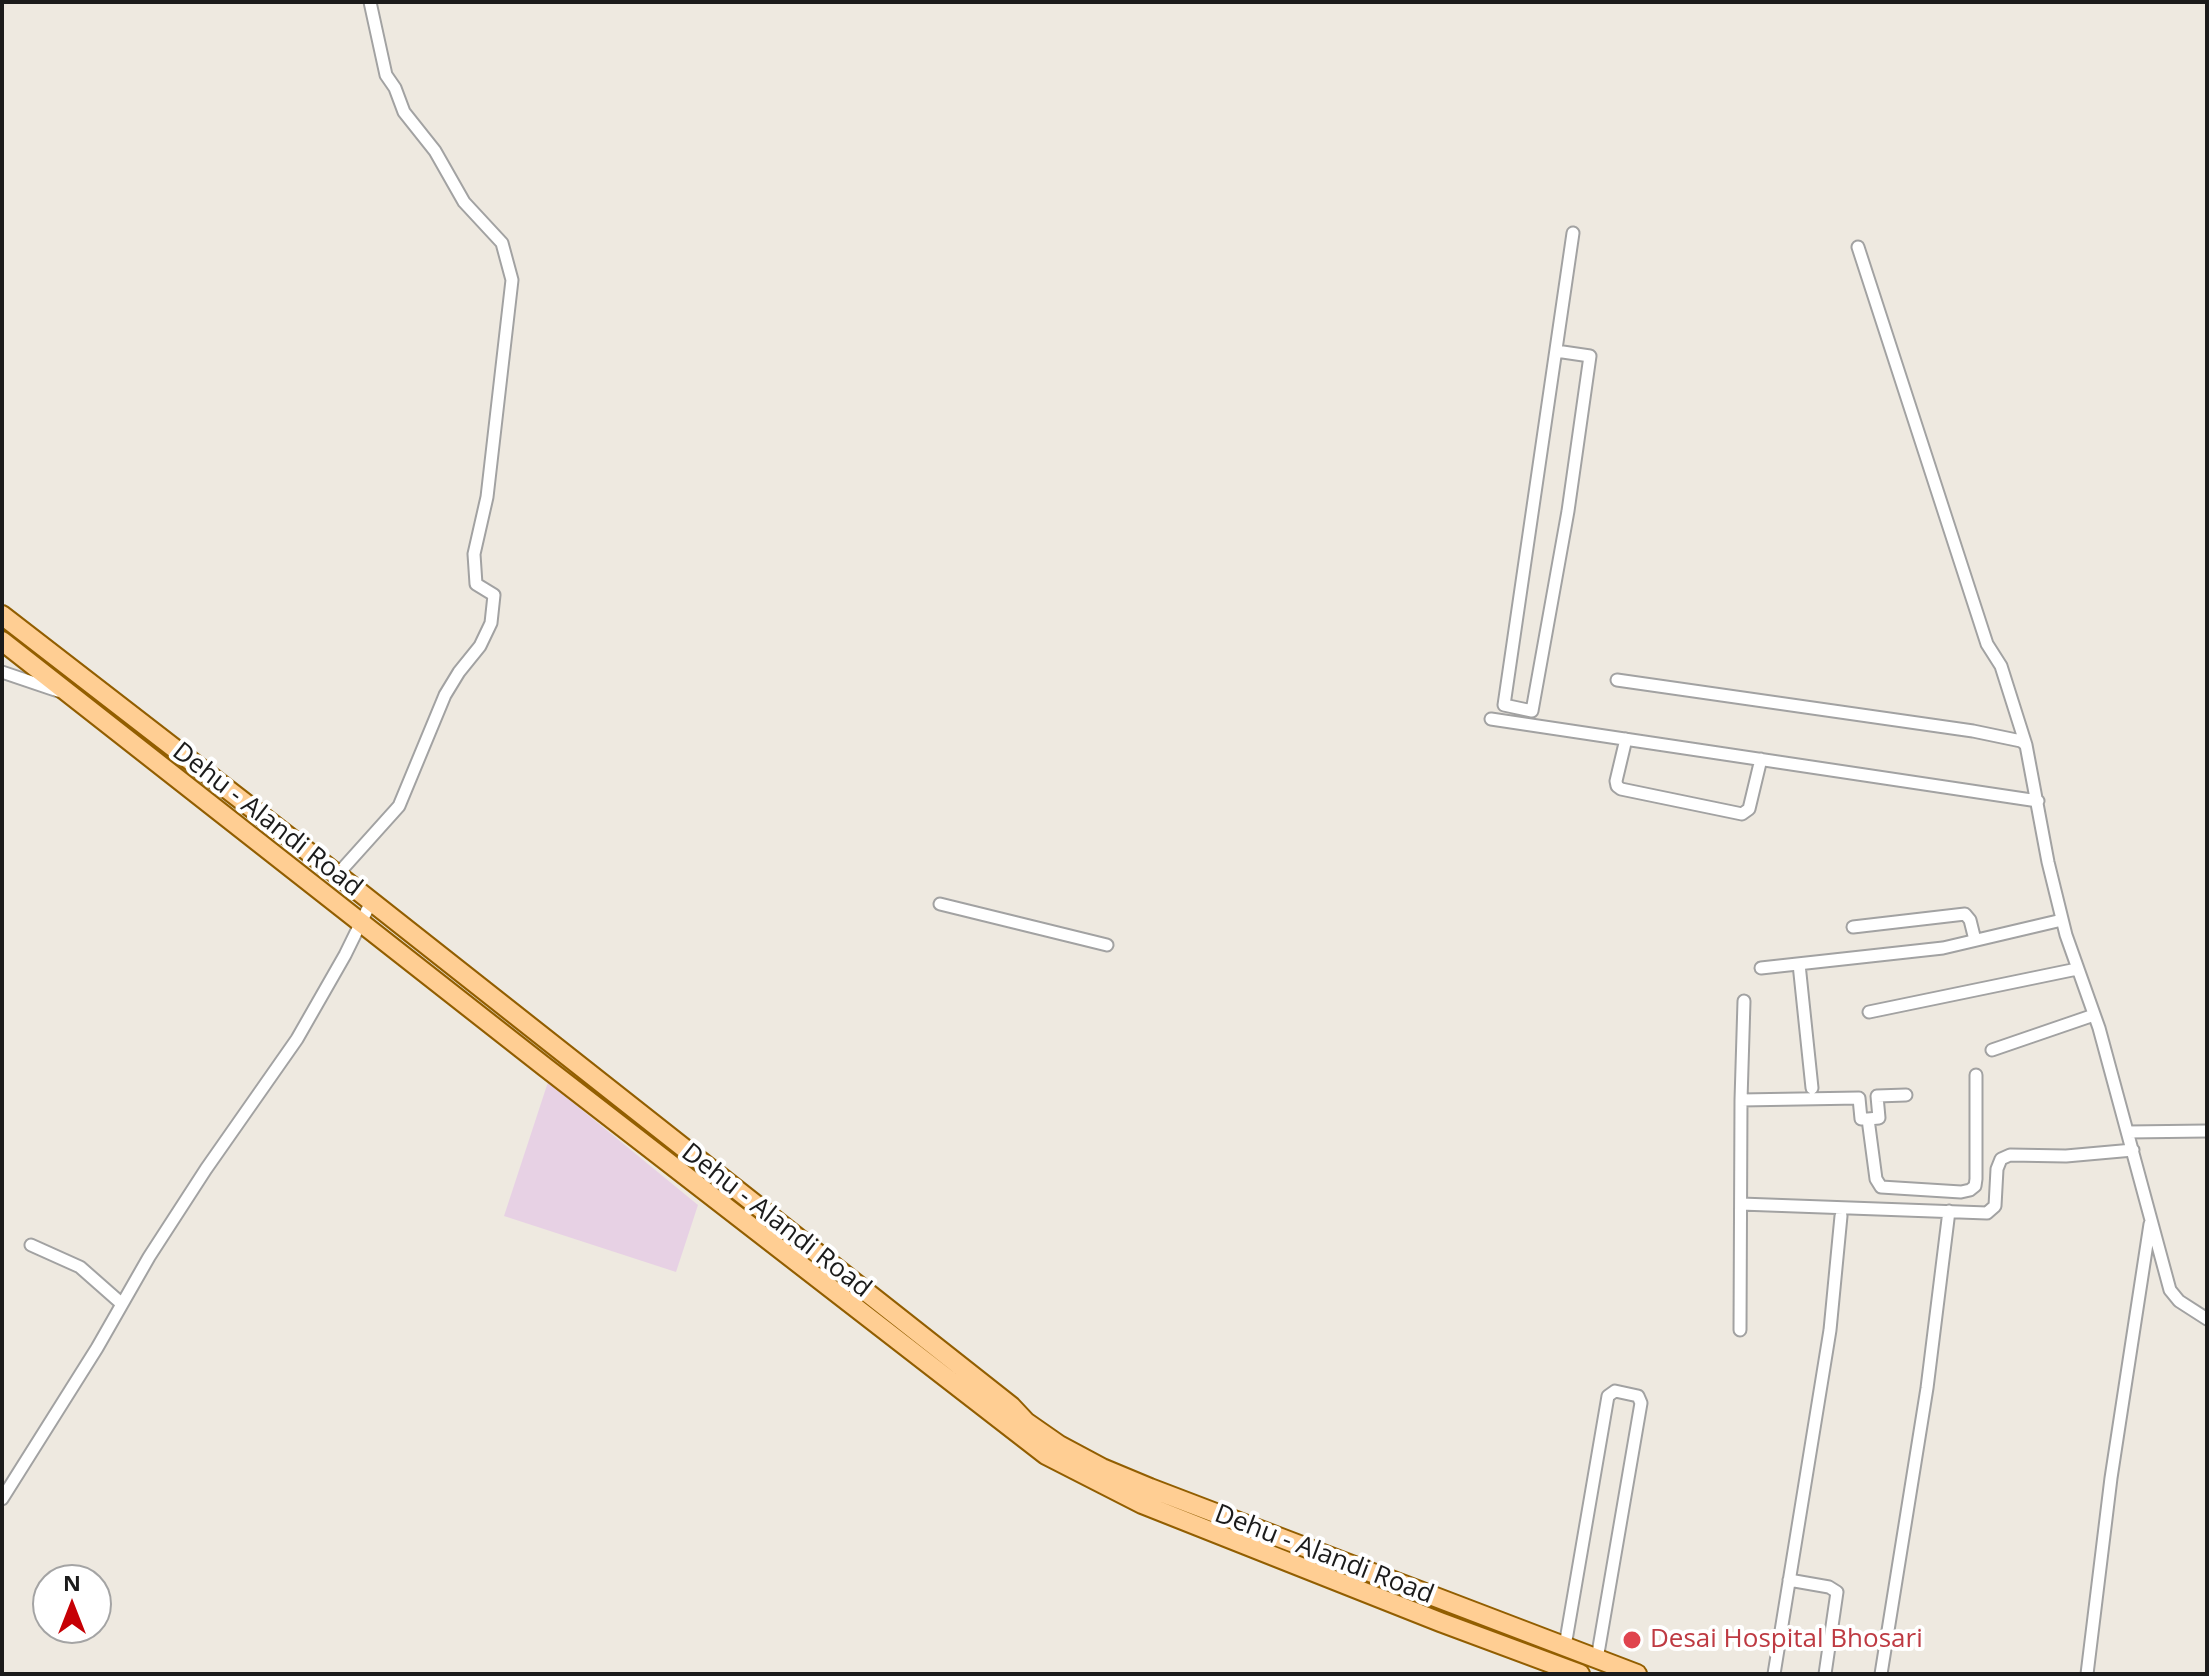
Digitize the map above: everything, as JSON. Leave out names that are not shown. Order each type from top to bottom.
[{"type":"main road","name":"Dehu - Alandi Road","points":[[2,615],[337,875],[1059,1445],[1102,1468],[1150,1488],[1637,1674]]},
{"type":"main road","name":"Dehu - Alandi Road","points":[[2,641],[1046,1455],[1142,1504],[1580,1674]]},
{"type":"main road","points":[[135,745],[148,728]]},
{"type":"street","points":[[337,875],[399,806],[445,695],[480,646],[491,623],[494,595],[476,584],[474,554],[487,497],[512,280],[502,243],[464,202],[435,151],[404,112],[395,88],[386,75],[370,2]]},
{"type":"street","points":[[1556,351],[1590,356],[1568,511],[1532,711],[1504,705],[1573,233]]},
{"type":"street","points":[[1858,247],[1987,644],[2001,666],[2026,745],[2062,920],[2094,1015],[2152,1215],[2170,1290],[2179,1301],[2207,1319]]},
{"type":"street","points":[[2,672],[71,695]]},
{"type":"street","points":[[1617,680],[1973,731],[2021,741],[2026,745]]},
{"type":"street","points":[[1516,723],[1518,708]]},
{"type":"street","points":[[1491,719],[2038,801]]},
{"type":"street","points":[[1626,739],[1616,781],[1621,789],[1742,814],[1749,809],[1761,759]]},
{"type":"street","points":[[2,1499],[199,1180],[297,1039],[371,902]]},
{"type":"street","points":[[940,904],[1107,945]]},
{"type":"street","points":[[1853,927],[1965,914],[1970,920],[1975,940]]},
{"type":"street","points":[[1761,968],[1943,948],[2062,920]]},
{"type":"street","points":[[1799,964],[1812,1088]]},
{"type":"street","points":[[1869,1012],[2077,969]]},
{"type":"street","points":[[1740,1330],[1744,1001]]},
{"type":"street","points":[[1992,1050],[2094,1015]]},
{"type":"street","points":[[1868,1119],[1877,1183],[1881,1187],[1970,1190],[1975,1186],[1976,1179],[1976,1075]]},
{"type":"street","points":[[1741,1100],[1859,1098],[1861,1119],[1868,1119],[1879,1118],[1877,1096],[1906,1095]]},
{"type":"street","points":[[2128,1132],[2207,1131]]},
{"type":"street","points":[[1741,1204],[1987,1213],[1995,1206],[1998,1164],[2010,1155],[2066,1156],[2133,1150]]},
{"type":"street","points":[[1881,1674],[1927,1388],[1949,1211]]},
{"type":"street","points":[[2087,1674],[2111,1478],[2152,1215]]},
{"type":"street","points":[[1774,1674],[1830,1330],[1841,1216]]},
{"type":"street","points":[[31,1245],[80,1267],[122,1304]]},
{"type":"street","points":[[1565,1646],[1608,1396],[1615,1391],[1638,1396],[1641,1403],[1597,1659]]},
{"type":"street","points":[[1789,1580],[1829,1587],[1837,1592],[1825,1674]]},
{"type":"shaded area","points":[[548,1082],[698,1205],[676,1272],[504,1216]]},
{"type":"place","name":"Desai Hospital Bhosari","points":[[1632,1640]]}]
